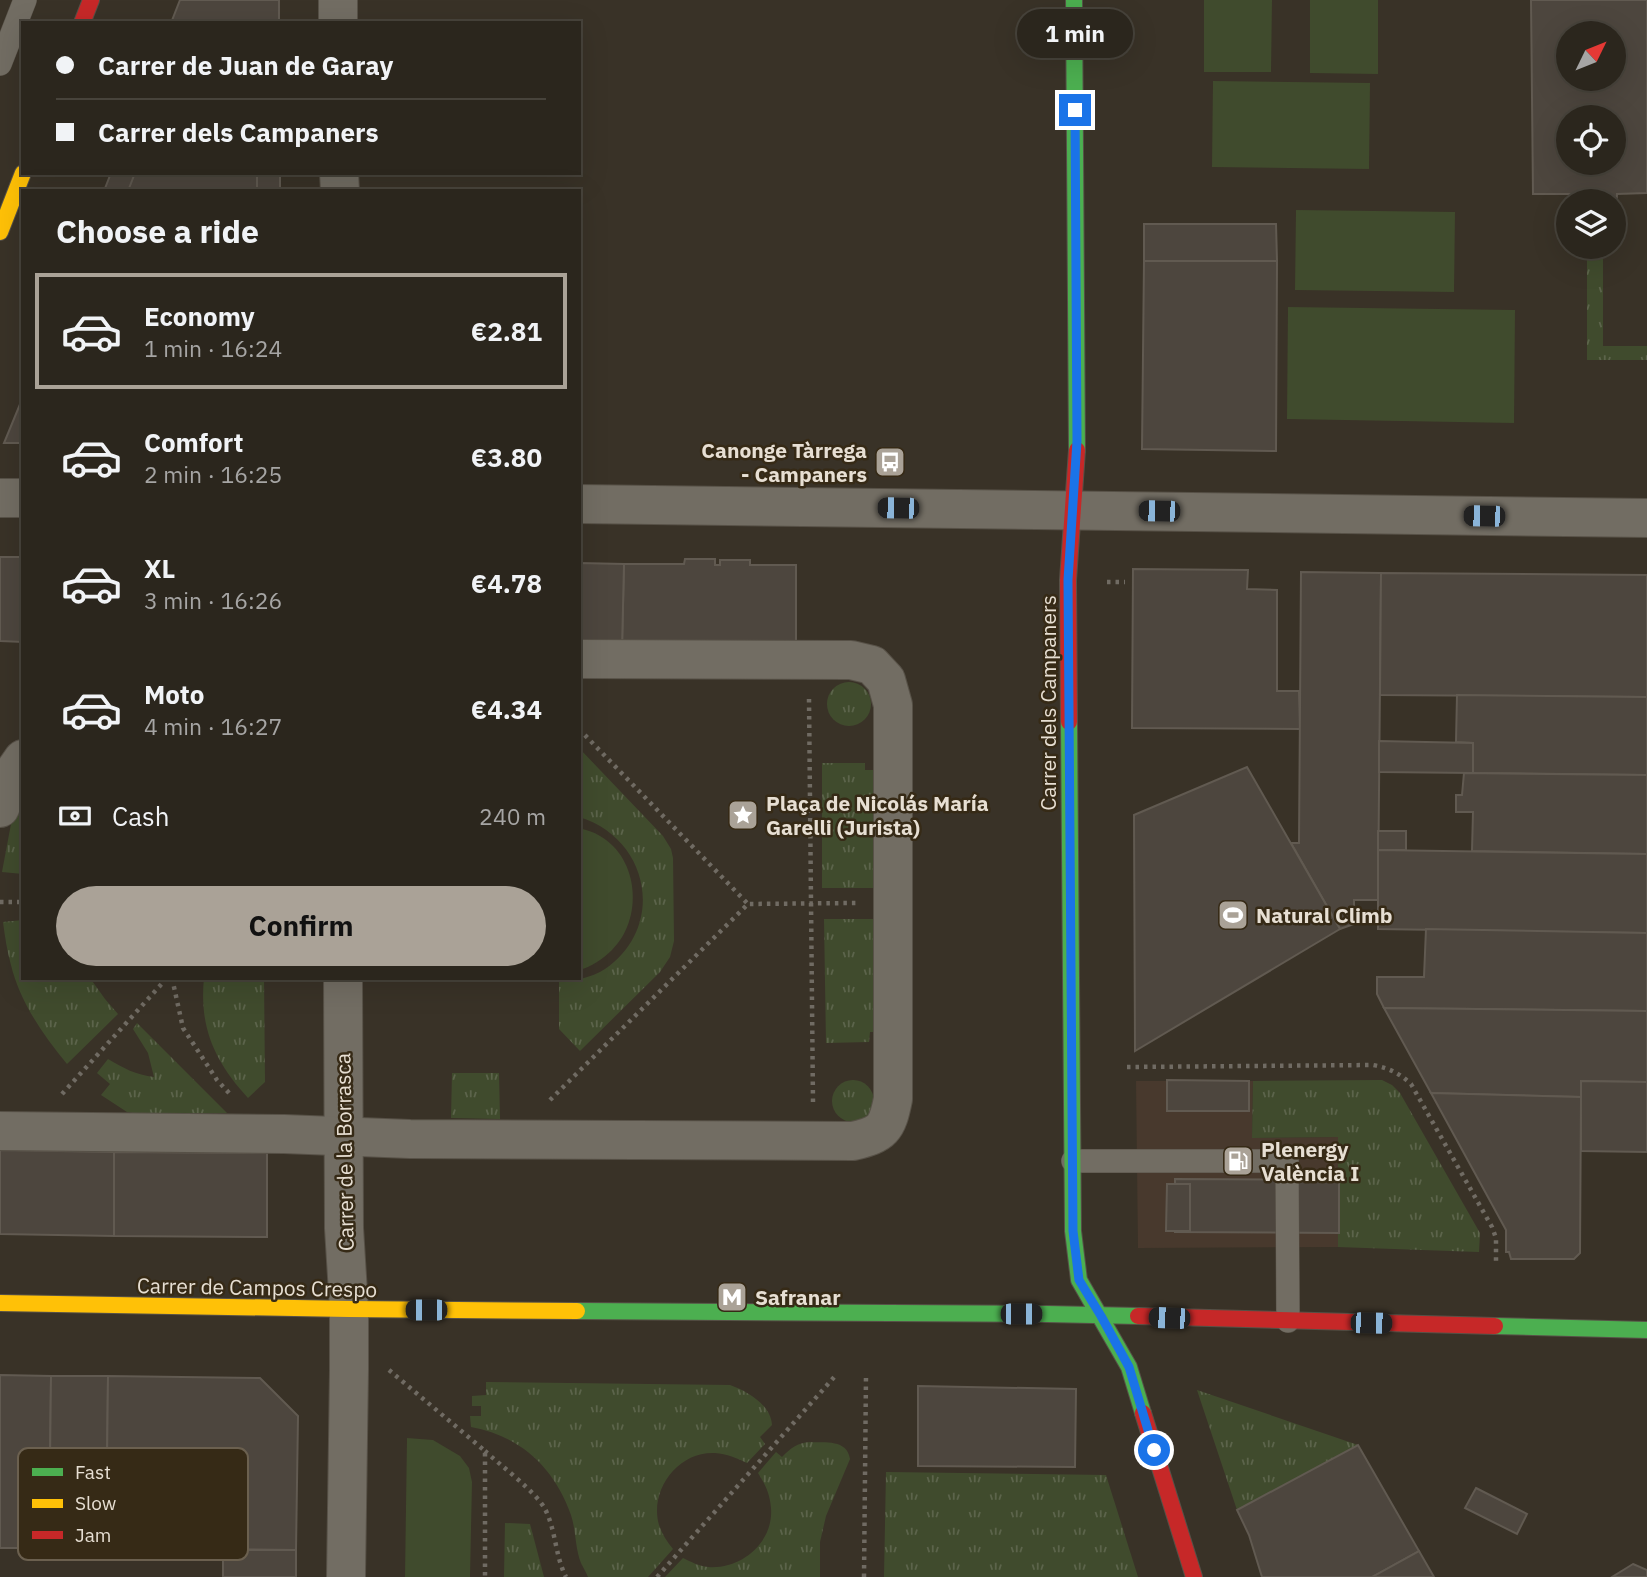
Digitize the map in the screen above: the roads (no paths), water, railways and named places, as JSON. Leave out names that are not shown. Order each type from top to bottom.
[{"type":"street","points":[[83,21],[91,0]]},
{"type":"street","points":[[338,0],[338,21]]},
{"type":"street","name":"Carrer dels Campaners","points":[[1074,0],[1077,441],[1068,580],[1073,1231],[1079,1280],[1129,1367],[1194,1577]]},
{"type":"street","points":[[0,232],[22,175]]},
{"type":"street","points":[[0,498],[21,498]]},
{"type":"street","points":[[581,504],[1647,518]]},
{"type":"street","points":[[13,1131],[510,1140],[853,1141],[873,1136],[889,1121],[893,1099],[893,705],[886,680],[872,665],[850,660],[581,659]]},
{"type":"street","points":[[0,808],[21,762]]},
{"type":"street","name":"Carrer de la Borrasca","points":[[343,980],[344,1228],[349,1310],[346,1577]]},
{"type":"street","name":"Carrer de Campos Crespo","points":[[0,1303],[349,1310],[1101,1316],[1647,1330]]},
{"type":"lane","points":[[0,64],[25,0]]},
{"type":"lane","points":[[1073,1161],[1287,1161],[1288,1321]]},
{"type":"place","name":"Canonge Tàrrega - Campaners","points":[[890,462]]},
{"type":"place","name":"Plaça de Nicolás María Garelli (Jurista)","points":[[743,815]]},
{"type":"place","name":"Natural Climb","points":[[1233,915]]},
{"type":"place","name":"Plenergy València I","points":[[1238,1161]]},
{"type":"place","name":"Safranar","points":[[732,1297]]}]
